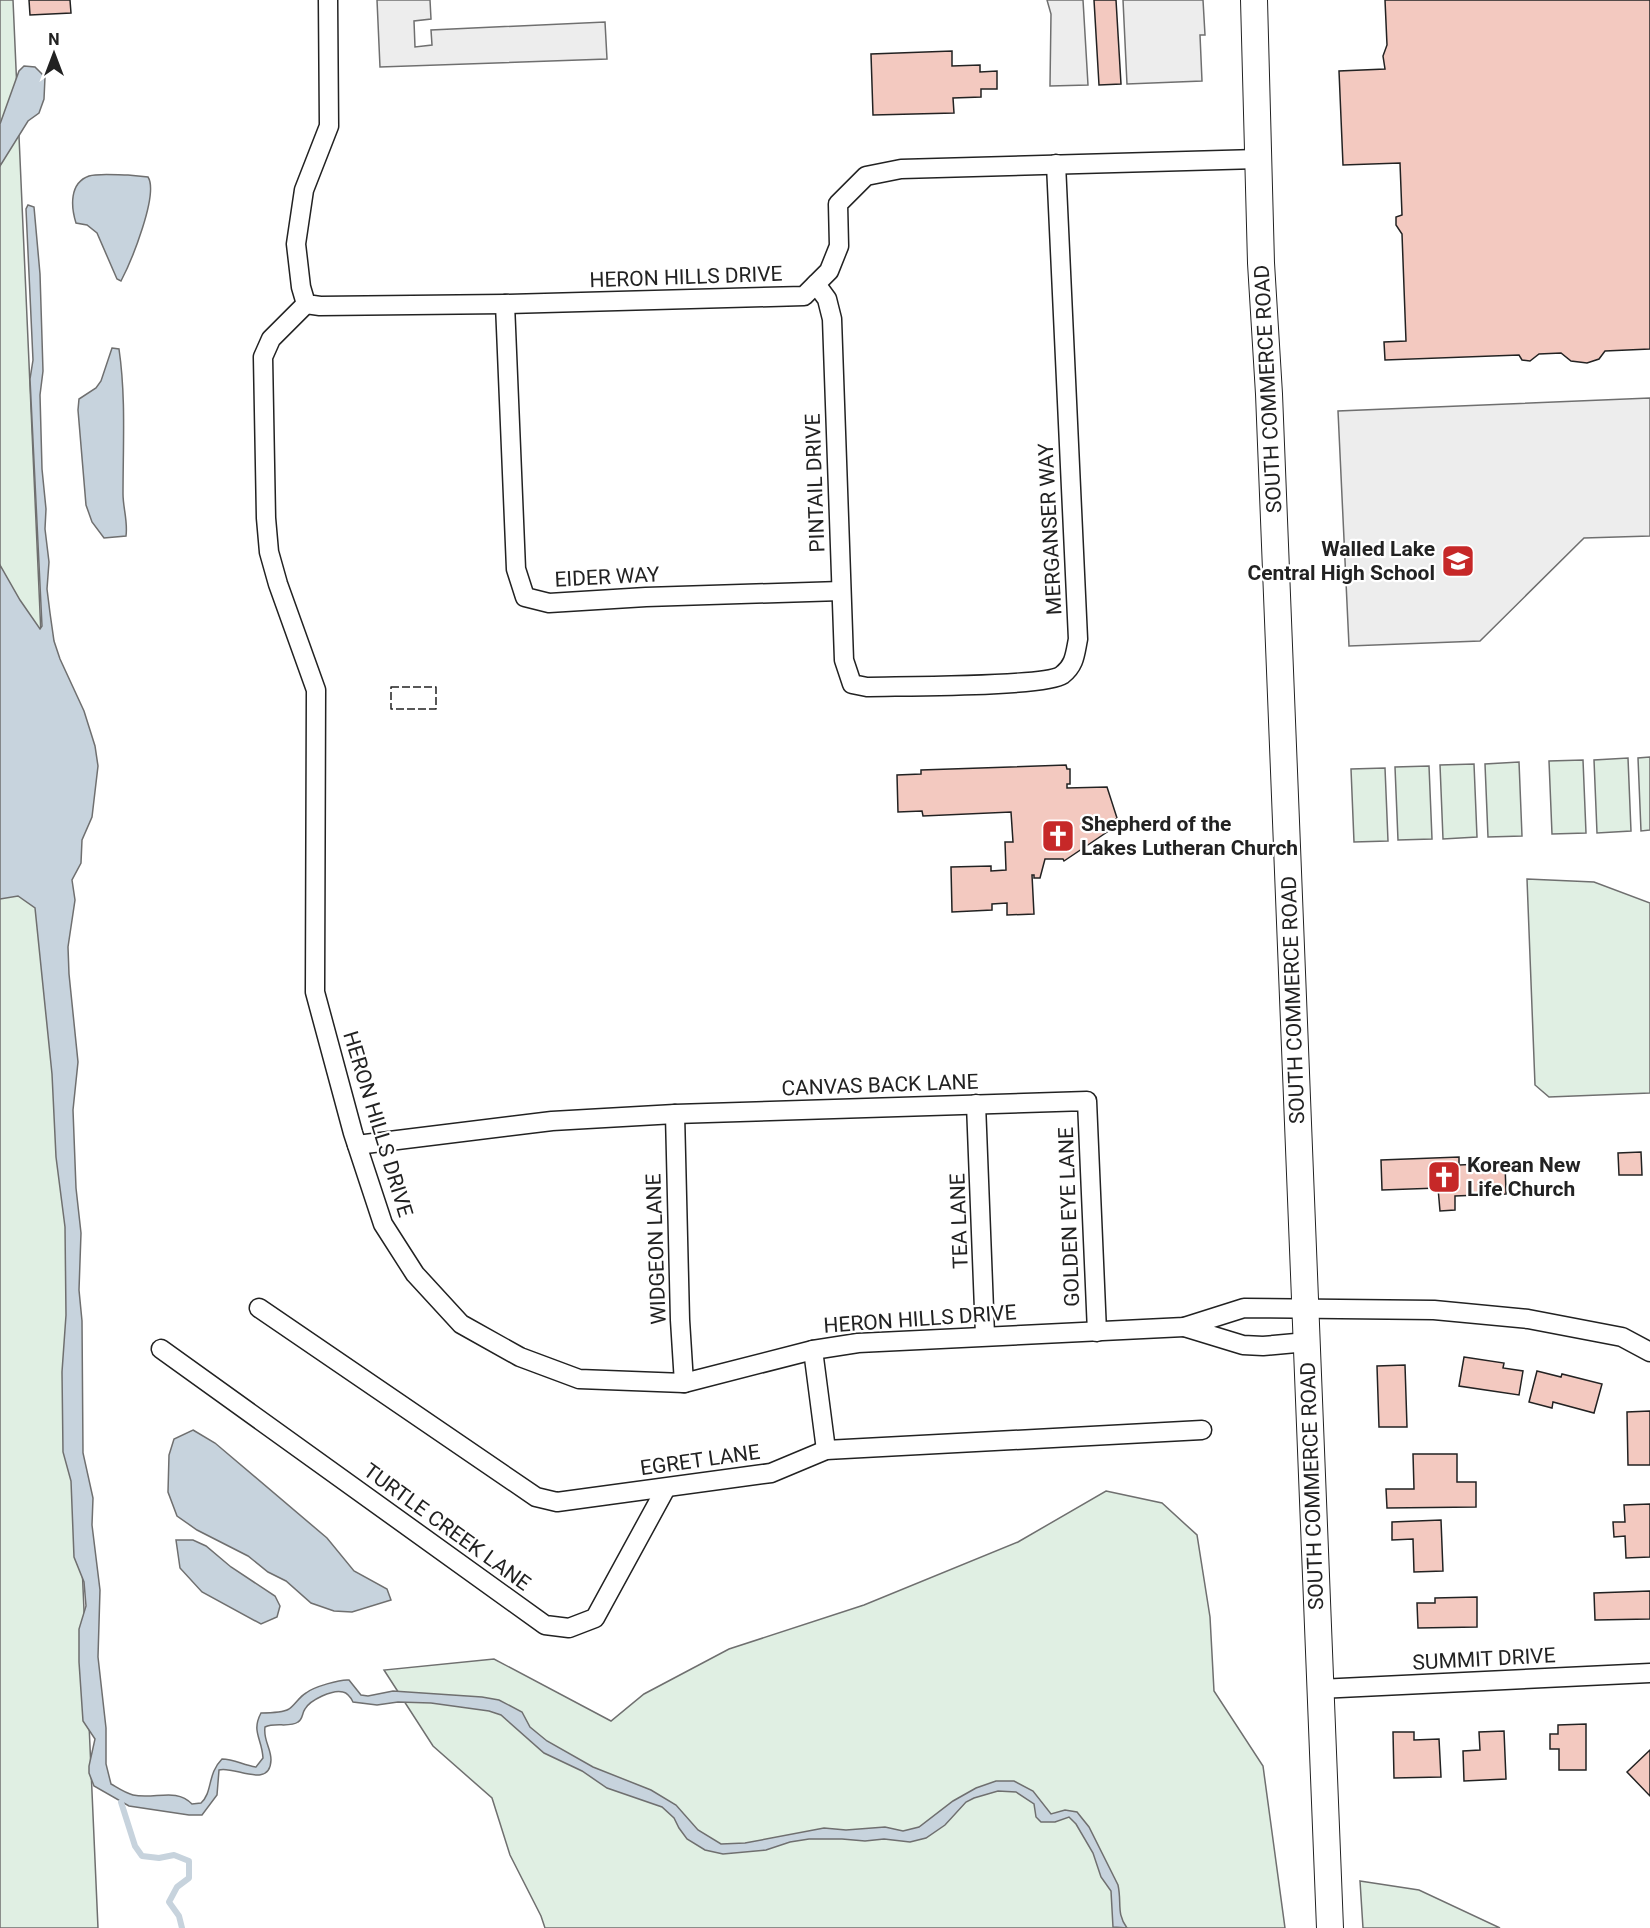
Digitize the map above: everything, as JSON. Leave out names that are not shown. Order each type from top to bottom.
[{"type":"street","points":[[313,305],[301,287],[296,244],[304,190],[329,126],[328,0]]},
{"type":"street","name":"SOUTH COMMERCE ROAD","points":[[1254,0],[1261,264],[1269,394],[1330,1928]]},
{"type":"street","name":"HERON HILLS DRIVE","points":[[1258,159],[901,168],[866,176],[838,204],[839,246],[829,271],[804,296],[505,304],[313,305],[282,326],[271,339],[263,357],[266,518],[269,552],[316,690],[315,992],[357,1145],[383,1224],[415,1274],[461,1324],[520,1357],[579,1379],[684,1383],[813,1350],[858,1343],[1184,1327],[1244,1308],[1434,1310],[1528,1319],[1622,1337],[1650,1352]]},
{"type":"street","name":"MERGANSER WAY","points":[[852,684],[867,687],[1025,682],[1059,677],[1074,664],[1078,639],[1056,164]]},
{"type":"street","name":"PINTAIL DRIVE","points":[[816,284],[827,299],[832,319],[844,660],[852,684]]},
{"type":"street","name":"EIDER WAY","points":[[505,304],[515,559],[525,597],[549,603],[646,597],[841,591]]},
{"type":"street","name":"CANVAS BACK LANE","points":[[357,1145],[552,1122],[675,1114],[1087,1101]]},
{"type":"street","name":"GOLDEN EYE LANE","points":[[1087,1101],[1096,1332]]},
{"type":"street","name":"TEA LANE","points":[[976,1104],[985,1335]]},
{"type":"street","name":"WIDGEON LANE","points":[[675,1114],[680,1320],[684,1383]]},
{"type":"street","name":"EGRET LANE","points":[[259,1308],[536,1497],[557,1503],[771,1473],[826,1450],[1202,1430]]},
{"type":"street","name":"HERON HILLS DRIVE","points":[[1184,1327],[1244,1345],[1263,1346],[1307,1342]]},
{"type":"street","name":"TURTLE CREEK LANE","points":[[161,1349],[545,1625],[569,1628],[595,1618],[666,1488]]},
{"type":"street","points":[[813,1350],[826,1450]]},
{"type":"street","name":"SUMMIT DRIVE","points":[[1319,1689],[1650,1673]]},
{"type":"green space","points":[[0,0],[13,0],[98,1928],[0,1928]]},
{"type":"green space","points":[[1650,757],[1650,830],[1641,831],[1638,758]]},
{"type":"green space","points":[[1628,758],[1631,831],[1597,833],[1594,760]]},
{"type":"green space","points":[[1583,760],[1586,833],[1552,834],[1549,761]]},
{"type":"green space","points":[[1519,762],[1522,836],[1488,837],[1485,764]]},
{"type":"green space","points":[[1474,764],[1477,837],[1443,839],[1440,765]]},
{"type":"green space","points":[[1429,766],[1432,839],[1398,840],[1395,767]]},
{"type":"green space","points":[[1385,768],[1388,841],[1354,842],[1351,769]]},
{"type":"green space","points":[[1527,879],[1594,882],[1650,903],[1650,1093],[1549,1097],[1535,1085]]},
{"type":"green space","points":[[1106,1491],[1162,1503],[1197,1535],[1210,1617],[1214,1691],[1263,1766],[1285,1928],[545,1928],[510,1855],[492,1798],[433,1746],[384,1670],[494,1659],[611,1721],[644,1694],[729,1649],[864,1605],[1018,1542]]},
{"type":"green space","points":[[1360,1881],[1419,1890],[1500,1928],[1363,1928]]},
{"type":"shaded area","points":[[377,0],[430,0],[431,19],[414,21],[415,47],[432,45],[431,30],[605,22],[607,59],[380,67]]},
{"type":"shaded area","points":[[1047,0],[1083,0],[1088,85],[1050,86],[1051,14]]},
{"type":"shaded area","points":[[1123,0],[1203,0],[1205,35],[1200,35],[1202,81],[1127,84]]},
{"type":"shaded area","points":[[24,66],[35,67],[45,77],[44,99],[39,113],[28,121],[0,166],[0,124],[19,71]]},
{"type":"shaded area","points":[[89,176],[148,177],[150,198],[142,228],[121,281],[117,279],[97,233],[87,225],[76,223],[73,196],[82,179]]},
{"type":"shaded area","points":[[28,205],[34,207],[40,274],[43,371],[40,395],[45,529],[49,562],[47,589],[54,641],[84,711],[95,746],[98,766],[92,817],[82,840],[81,863],[72,880],[75,900],[68,947],[78,1062],[73,1110],[76,1188],[81,1233],[79,1290],[82,1321],[83,1453],[93,1498],[92,1525],[100,1590],[98,1657],[106,1728],[106,1764],[111,1784],[133,1795],[172,1795],[186,1799],[192,1804],[201,1803],[205,1799],[214,1771],[222,1759],[256,1767],[263,1758],[257,1730],[261,1713],[286,1710],[310,1691],[334,1682],[349,1680],[361,1695],[368,1696],[393,1691],[482,1697],[499,1700],[522,1712],[530,1727],[547,1741],[593,1767],[651,1790],[676,1805],[698,1830],[721,1844],[745,1843],[824,1828],[846,1830],[885,1827],[903,1831],[919,1827],[953,1801],[976,1788],[996,1781],[1014,1781],[1033,1791],[1051,1814],[1065,1810],[1077,1812],[1089,1827],[1118,1885],[1120,1913],[1127,1928],[1113,1927],[1111,1891],[1101,1877],[1093,1853],[1076,1824],[1069,1817],[1055,1822],[1041,1822],[1036,1817],[1034,1804],[1016,1792],[998,1791],[974,1798],[966,1802],[945,1825],[926,1838],[910,1842],[884,1839],[865,1841],[809,1839],[790,1842],[766,1850],[723,1854],[705,1850],[687,1839],[674,1818],[662,1807],[607,1788],[582,1771],[544,1753],[501,1715],[489,1711],[431,1703],[398,1702],[377,1705],[353,1702],[343,1692],[322,1696],[308,1706],[301,1719],[295,1724],[265,1727],[271,1760],[269,1769],[264,1774],[219,1770],[217,1795],[202,1815],[129,1806],[94,1786],[89,1766],[95,1739],[83,1721],[79,1662],[79,1629],[86,1606],[84,1582],[74,1557],[71,1481],[63,1452],[65,1227],[56,1157],[52,1074],[35,908],[18,896],[0,899],[0,565],[40,629],[42,626],[30,379],[33,360],[26,209]]},
{"type":"shaded area","points":[[112,348],[119,349],[123,385],[123,494],[126,536],[104,538],[92,522],[86,505],[78,410],[79,399],[96,388],[101,381]]},
{"type":"shaded area","points":[[1650,398],[1650,536],[1584,538],[1480,641],[1349,646],[1338,411]]},
{"type":"shaded area","points":[[193,1430],[215,1443],[327,1538],[354,1571],[387,1589],[391,1600],[352,1612],[334,1611],[311,1603],[286,1581],[268,1572],[248,1556],[197,1530],[177,1516],[168,1492],[169,1455],[174,1439]]},
{"type":"shaded area","points":[[176,1540],[193,1540],[206,1546],[231,1567],[275,1596],[280,1606],[277,1617],[261,1624],[202,1592],[180,1568]]},
{"type":"building","points":[[29,0],[70,0],[71,13],[30,15]]},
{"type":"building","points":[[1094,0],[1116,0],[1121,84],[1099,85]]},
{"type":"building","points":[[1385,0],[1650,0],[1650,349],[1605,351],[1599,359],[1587,363],[1571,361],[1561,353],[1539,354],[1530,361],[1522,360],[1519,355],[1385,360],[1384,342],[1406,341],[1402,234],[1396,225],[1396,217],[1402,215],[1400,163],[1343,165],[1339,71],[1385,69],[1383,56],[1387,45]]},
{"type":"building","points":[[952,51],[952,66],[980,65],[980,72],[997,71],[997,89],[981,89],[981,97],[953,98],[954,113],[873,115],[871,54]]},
{"type":"building","name":"Shepherd of the Lakes Lutheran Church","points":[[1066,765],[1067,769],[1070,769],[1070,784],[1067,784],[1067,788],[1107,787],[1117,818],[1114,821],[1116,826],[1064,861],[1063,859],[1045,859],[1040,878],[1034,878],[1032,875],[1034,914],[1007,915],[1007,903],[992,904],[992,910],[952,912],[951,867],[991,866],[991,871],[1006,870],[1005,842],[1013,842],[1011,812],[923,816],[922,811],[898,812],[897,775],[921,774],[921,770]]},
{"type":"building","points":[[1641,1152],[1642,1175],[1619,1175],[1618,1153]]},
{"type":"building","name":"Korean New Life Church","points":[[1459,1157],[1459,1165],[1505,1163],[1506,1194],[1455,1196],[1455,1210],[1440,1211],[1438,1188],[1382,1190],[1381,1160]]},
{"type":"building","points":[[1464,1357],[1504,1363],[1503,1368],[1523,1371],[1519,1395],[1459,1386]]},
{"type":"building","points":[[1405,1365],[1407,1427],[1379,1427],[1377,1366]]},
{"type":"building","points":[[1537,1371],[1561,1377],[1562,1374],[1602,1384],[1594,1413],[1553,1402],[1552,1408],[1529,1402]]},
{"type":"building","points":[[1650,1411],[1650,1465],[1628,1465],[1627,1412]]},
{"type":"building","points":[[1413,1454],[1457,1454],[1457,1482],[1476,1482],[1476,1507],[1387,1508],[1386,1489],[1414,1489]]},
{"type":"building","points":[[1650,1504],[1650,1557],[1626,1558],[1625,1536],[1614,1537],[1613,1522],[1625,1522],[1624,1505]]},
{"type":"building","points":[[1441,1520],[1443,1571],[1414,1572],[1413,1539],[1392,1540],[1392,1522]]},
{"type":"building","points":[[1650,1591],[1650,1619],[1595,1620],[1594,1593]]},
{"type":"building","points":[[1477,1597],[1477,1627],[1418,1628],[1417,1603],[1435,1603],[1435,1598]]},
{"type":"building","points":[[1586,1724],[1586,1770],[1559,1770],[1559,1749],[1550,1749],[1550,1734],[1558,1734],[1558,1725]]},
{"type":"building","points":[[1504,1731],[1506,1779],[1464,1781],[1463,1751],[1480,1750],[1479,1732]]},
{"type":"building","points":[[1393,1732],[1414,1732],[1414,1740],[1439,1739],[1441,1777],[1394,1778]]},
{"type":"building","points":[[1650,1750],[1650,1796],[1627,1772]]},
{"type":"waterway","points":[[121,1802],[135,1846],[142,1856],[159,1858],[174,1855],[189,1861],[189,1878],[177,1887],[169,1902],[179,1916],[182,1928]]},
{"type":"fence","points":[[391,687],[436,687],[436,709],[391,709],[391,687]]},
{"type":"place","name":"Walled Lake Central High School","points":[[1458,561]]},
{"type":"place","name":"Shepherd of the Lakes Lutheran Church","points":[[1058,836]]},
{"type":"place","name":"Korean New Life Church","points":[[1444,1177]]}]
